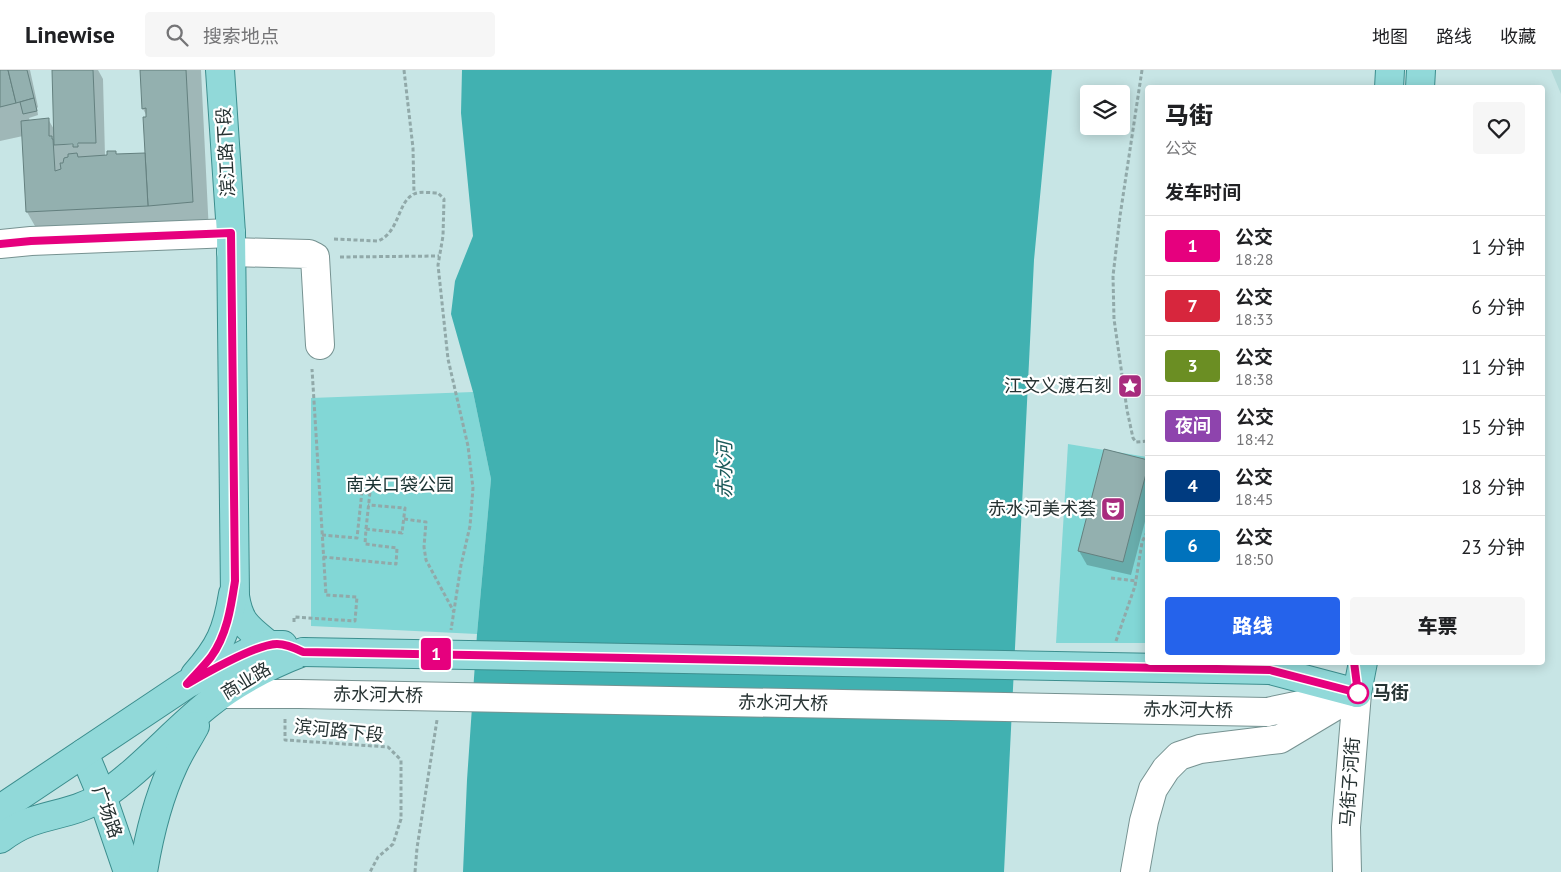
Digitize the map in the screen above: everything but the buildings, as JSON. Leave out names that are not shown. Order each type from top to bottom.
[{"type":"main road","name":"滨江路下段","points":[[220,70],[231,243],[235,581]]},
{"type":"main road","points":[[1389,85],[1390,70]]},
{"type":"main road","points":[[1420,85],[1422,70]]},
{"type":"main road","points":[[235,581],[235,596],[239,616],[249,629],[288,648],[1270,670],[1358,693]]},
{"type":"main road","points":[[187,684],[210,658],[221,639],[231,606],[235,581]]},
{"type":"main road","name":"商业路","points":[[0,809],[187,684],[247,654],[288,648]]},
{"type":"main road","name":"商业路","points":[[0,839],[20,826],[85,806],[102,796],[146,761],[215,699],[250,676],[280,661],[288,648]]},
{"type":"main road","points":[[1354,665],[1358,693]]},
{"type":"main road","points":[[1358,693],[1363,665]]},
{"type":"main road","points":[[143,872],[149,836],[174,764],[215,699]]},
{"type":"main road","name":"广场路","points":[[84,753],[102,796],[128,872]]},
{"type":"street","points":[[0,244],[31,241],[231,243],[309,254],[322,248],[315,353]]},
{"type":"street","points":[[1135,872],[1144,821],[1153,789],[1166,769],[1179,756],[1200,749],[1280,739],[1358,693]]},
{"type":"street","name":"赤水河大桥","points":[[215,699],[292,694],[1267,712],[1358,693]]},
{"type":"street","name":"马街子河街","points":[[1347,872],[1346,827],[1358,693]]},
{"type":"path","points":[[404,70],[413,148],[414,194]]},
{"type":"path","points":[[1142,70],[1120,216],[1114,285],[1114,319],[1127,410],[1133,438],[1136,442],[1145,441]]},
{"type":"path","points":[[322,248],[378,241],[384,238],[396,222],[408,199],[414,194],[438,193],[444,199],[443,236],[438,264],[448,359],[468,446],[473,488],[470,526],[461,565],[451,631]]},
{"type":"path","points":[[322,248],[439,256]]},
{"type":"path","points":[[288,648],[294,617],[355,621],[356,597],[326,595],[315,353]]},
{"type":"path","points":[[322,535],[357,538],[362,491],[370,492],[364,544],[397,548],[396,564],[323,557]]},
{"type":"path","points":[[366,529],[402,533],[405,508],[368,505]]},
{"type":"path","points":[[404,519],[426,522],[424,547],[426,560],[454,612]]},
{"type":"path","points":[[1114,646],[1137,581],[1142,542],[1145,536]]},
{"type":"path","points":[[1112,578],[1137,581]]},
{"type":"path","name":"滨河路下段","points":[[292,694],[285,740],[388,747],[401,760],[401,819],[393,844],[378,857],[370,872]]},
{"type":"path","points":[[415,872],[417,848],[438,716]]},
{"type":"shaded area","points":[[1551,70],[1561,70],[1561,94]]},
{"type":"green space","name":"南关口袋公园","points":[[473,392],[491,479],[477,634],[311,626],[311,398]]},
{"type":"green space","points":[[1068,444],[1145,457],[1145,643],[1056,643]]},
{"type":"water","name":"赤水河","points":[[462,70],[1052,70],[1034,260],[1004,872],[463,872],[477,634],[491,479],[473,392],[451,314],[455,281],[473,236],[461,113]]},
{"type":"bus line","name":"1","points":[[0,244],[31,241],[231,233],[235,581],[227,624],[221,639],[210,658],[187,684],[247,654],[269,645],[277,644],[293,647],[303,652],[1270,670],[1358,693],[1354,665]]},
{"type":"place","name":"江文义渡石刻","points":[[1130,386]]},
{"type":"place","name":"赤水河美术荟","points":[[1113,509]]},
{"type":"place","name":"马街","points":[[1358,693]]}]
